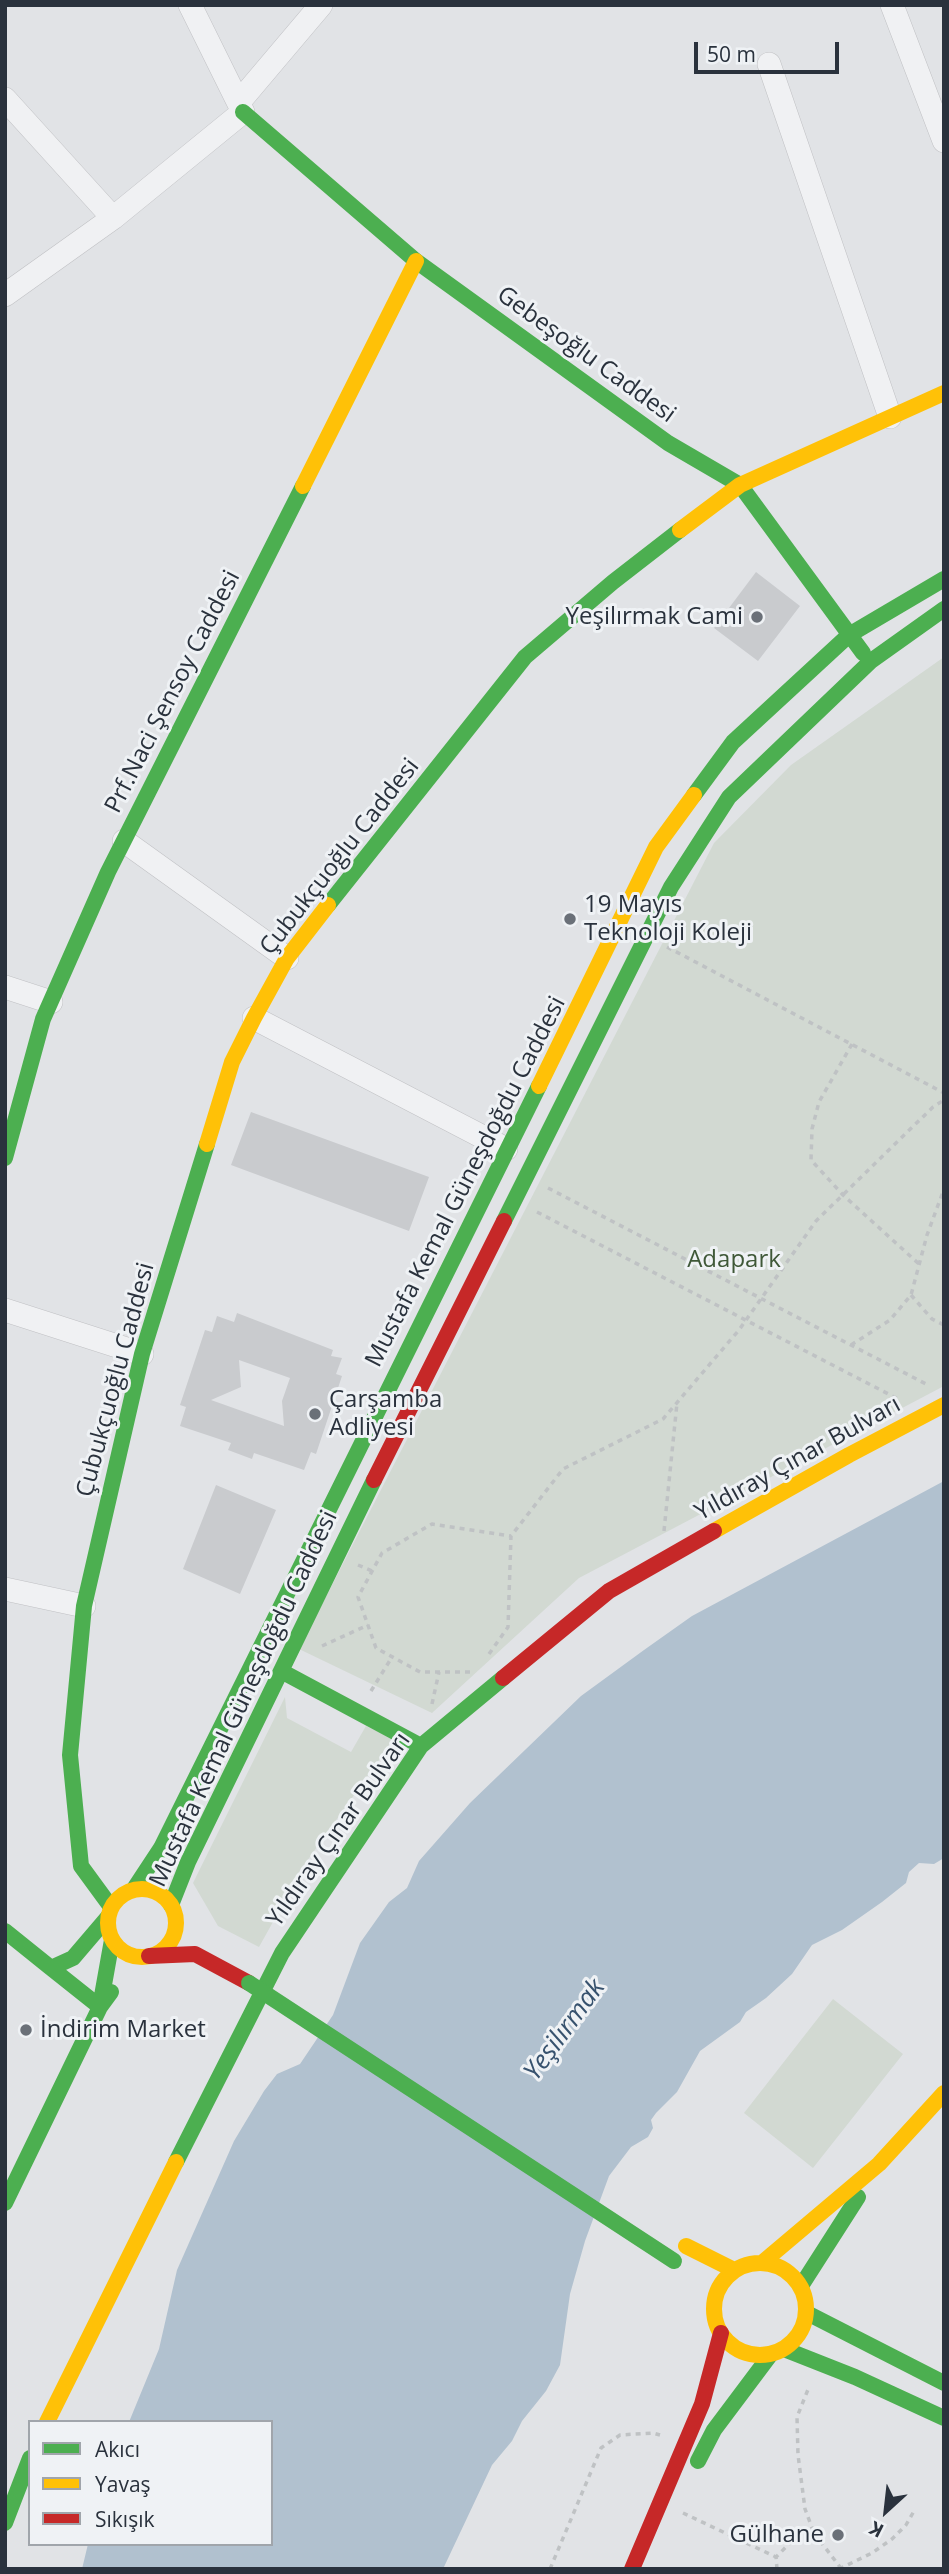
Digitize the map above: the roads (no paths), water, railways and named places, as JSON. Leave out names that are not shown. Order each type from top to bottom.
[{"type":"main road","name":"Gebeşoğlu Caddesi","points":[[241,107],[416,261],[668,443],[740,485],[871,662]]},
{"type":"main road","name":"Prf.Naci Şensoy Caddesi","points":[[5,1158],[43,1019],[124,841],[416,261]]},
{"type":"main road","name":"Çubukçuoğlu Caddesi","points":[[109,1912],[81,1866],[71,1769],[70,1755],[84,1606],[142,1354],[232,1062],[254,1018],[287,958],[525,657],[613,582],[740,485],[944,393]]},
{"type":"main road","name":"Mustafa Kemal Güneşdoğdu Caddesi","points":[[134,1889],[161,1848],[506,1149],[573,1020],[656,847],[733,742],[849,635],[944,579]]},
{"type":"main road","name":"Mustafa Kemal Güneşdoğdu Caddesi","points":[[173,1911],[188,1862],[671,887],[729,797],[871,662],[944,609]]},
{"type":"main road","name":"Yıldıray Çınar Bulvarı","points":[[48,2420],[119,2273],[282,1953],[421,1746],[609,1591],[849,1455],[944,1405]]},
{"type":"main road","points":[[281,1671],[421,1746]]},
{"type":"main road","points":[[51,1968],[73,1958],[117,1899],[134,1889],[155,1891],[164,1897],[173,1911],[195,1928]]},
{"type":"main road","points":[[5,2203],[100,2007],[135,1964],[159,1952],[173,1937],[173,1911]]},
{"type":"main road","points":[[109,1912],[108,1930],[112,1940],[135,1964]]},
{"type":"main road","points":[[5,1931],[100,2007]]},
{"type":"main road","points":[[100,2007],[112,1940]]},
{"type":"main road","points":[[135,1964],[195,1954],[253,1973],[364,2039]]},
{"type":"main road","points":[[253,1973],[679,2265]]},
{"type":"main road","points":[[763,2262],[879,2164],[944,2093]]},
{"type":"main road","points":[[801,2286],[879,2164]]},
{"type":"main road","points":[[680,2243],[734,2270]]},
{"type":"main road","points":[[691,2475],[714,2430],[777,2351],[795,2340],[803,2328],[807,2313],[806,2298],[801,2286],[790,2273],[763,2262],[748,2264],[734,2270],[711,2289],[715,2320],[730,2344],[756,2355],[777,2351],[818,2362],[944,2418]]},
{"type":"main road","points":[[807,2313],[944,2383]]},
{"type":"main road","points":[[632,2569],[702,2404],[721,2333]]},
{"type":"main road","points":[[5,2523],[28,2463]]},
{"type":"main road","points":[[643,2569],[677,2503]]},
{"type":"street","points":[[190,5],[241,107]]},
{"type":"street","points":[[5,295],[113,218],[241,107],[321,5]]},
{"type":"street","points":[[892,5],[944,141]]},
{"type":"street","points":[[769,64],[890,418]]},
{"type":"street","points":[[5,99],[113,218]]},
{"type":"street","points":[[124,841],[287,958]]},
{"type":"street","points":[[5,987],[51,1002]]},
{"type":"street","points":[[254,1018],[506,1149]]},
{"type":"street","points":[[5,1310],[142,1354]]},
{"type":"street","points":[[5,1590],[84,1606]]},
{"type":"water","name":"Yeşilırmak","points":[[944,1481],[944,1858],[934,1864],[919,1863],[909,1872],[906,1883],[882,1902],[842,1930],[812,1945],[792,1974],[746,2012],[740,2022],[700,2051],[677,2092],[651,2120],[653,2128],[648,2137],[631,2147],[609,2176],[585,2241],[570,2294],[560,2365],[546,2391],[522,2421],[512,2441],[492,2465],[443,2569],[82,2569],[88,2546],[273,2546],[273,2420],[130,2420],[159,2349],[177,2270],[234,2141],[277,2074],[300,2064],[333,2015],[360,1943],[389,1902],[407,1888],[419,1861],[470,1803],[581,1696],[692,1616]]},
{"type":"place","name":"Yeşilırmak Cami","points":[[757,617]]},
{"type":"place","name":"19 Mayıs Teknoloji Koleji","points":[[570,919]]},
{"type":"place","name":"Çarşamba Adliyesi","points":[[315,1414]]},
{"type":"place","name":"İndirim Market","points":[[26,2030]]},
{"type":"place","name":"Gülhane","points":[[838,2535]]},
{"type":"park label","name":"Adapark","points":[[734,1260]]}]
